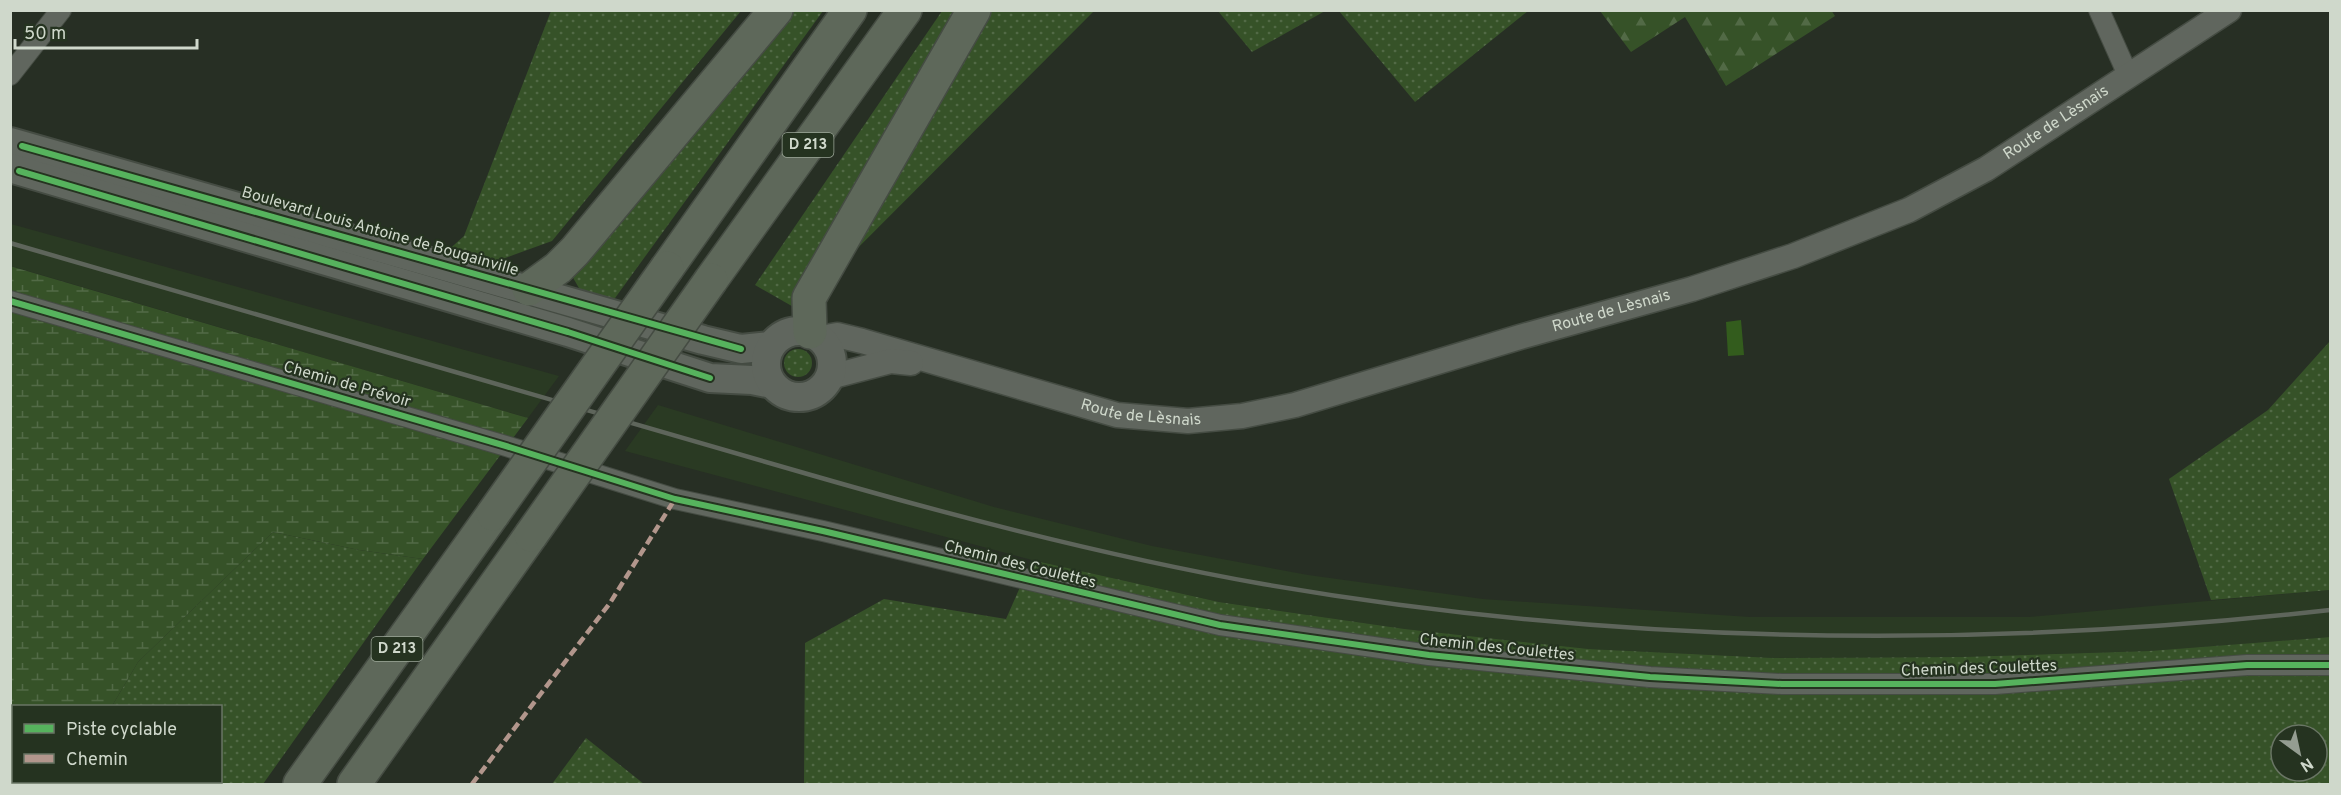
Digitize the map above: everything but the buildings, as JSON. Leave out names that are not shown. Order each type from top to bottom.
[{"type":"highway","points":[[529,289],[558,268],[575,251],[776,10]]},
{"type":"highway","name":"D 213","points":[[300,784],[849,10]]},
{"type":"highway","name":"D 213","points":[[354,784],[905,10]]},
{"type":"highway","points":[[815,335],[809,298],[974,10]]},
{"type":"main road","name":"Boulevard Louis Antoine de Bougainville","points":[[10,142],[741,349],[770,345]]},
{"type":"main road","points":[[10,168],[568,332],[710,378],[752,380],[772,384],[788,396],[798,397],[817,392],[830,377],[832,357],[815,335],[788,332],[770,345],[765,365],[772,384]]},
{"type":"street","points":[[10,75],[61,10]]},
{"type":"street","points":[[2099,10],[2128,75]]},
{"type":"street","name":"Route de Lèsnais","points":[[815,335],[845,337],[1117,415],[1188,421],[1242,416],[1295,405],[1692,289],[1793,256],[1909,210],[1986,169],[2229,10]]},
{"type":"street","name":"Chemin de Prévoir","points":[[10,301],[506,446],[675,500]]},
{"type":"street","name":"Route de Lèsnais","points":[[830,377],[891,361],[941,365]]},
{"type":"street","name":"Chemin des Coulettes","points":[[675,500],[823,531],[1220,625],[1429,655],[1614,674],[1782,684],[1962,685],[2247,665],[2331,665]]},
{"type":"shaded area","points":[[11,224],[559,376],[528,418],[11,266]]},
{"type":"shaded area","points":[[1741,320],[1744,355],[1728,356],[1726,322]]},
{"type":"shaded area","points":[[658,405],[994,507],[1152,546],[1308,575],[1483,599],[1750,617],[2029,617],[2330,590],[2330,637],[2149,651],[1961,657],[1774,658],[1589,649],[1405,629],[1219,602],[1032,560],[625,451]]},
{"type":"green space","points":[[1831,10],[1835,16],[1726,86],[1685,17],[1631,52],[1600,11]]},
{"type":"green space","points":[[551,11],[741,11],[552,241],[494,262],[445,253],[464,236]]},
{"type":"green space","points":[[792,11],[823,11],[610,305],[583,295],[572,276]]},
{"type":"green space","points":[[942,11],[1094,11],[797,309],[755,285]]},
{"type":"green space","points":[[1218,11],[1325,11],[1252,52]]},
{"type":"green space","points":[[1339,11],[1528,11],[1415,102]]},
{"type":"green space","points":[[10,266],[528,418],[423,559],[359,550],[273,532],[138,662],[113,705],[12,705],[12,783],[66,783],[11,784]]},
{"type":"green space","points":[[2330,341],[2330,590],[2211,600],[2169,479],[2268,410]]},
{"type":"green space","points":[[798,349],[808,353],[812,363],[808,373],[798,377],[788,373],[784,363],[788,353]]},
{"type":"green space","points":[[273,532],[359,550],[423,559],[263,784],[65,784],[222,783],[222,705],[113,705],[138,662]]},
{"type":"green space","points":[[1032,560],[1219,602],[1405,629],[1589,649],[1774,658],[1961,657],[2149,651],[2330,637],[2330,784],[804,784],[805,643],[884,599],[1006,619]]},
{"type":"green space","points":[[586,738],[644,784],[552,784]]},
{"type":"railway","points":[[10,243],[611,418],[923,506],[1092,549],[1263,584],[1396,604],[1529,619],[1662,630],[1795,635],[1929,635],[2063,631],[2196,623],[2330,610]]},
{"type":"marked path","points":[[472,784],[610,603],[675,499]]},
{"type":"cycle path","points":[[22,146],[741,349]]},
{"type":"cycle path","points":[[19,171],[568,332],[710,378]]},
{"type":"cycle path","points":[[10,301],[506,446],[675,499],[823,531],[1220,625],[1429,655],[1650,677],[1782,684],[1995,684],[2247,665],[2330,665]]}]
